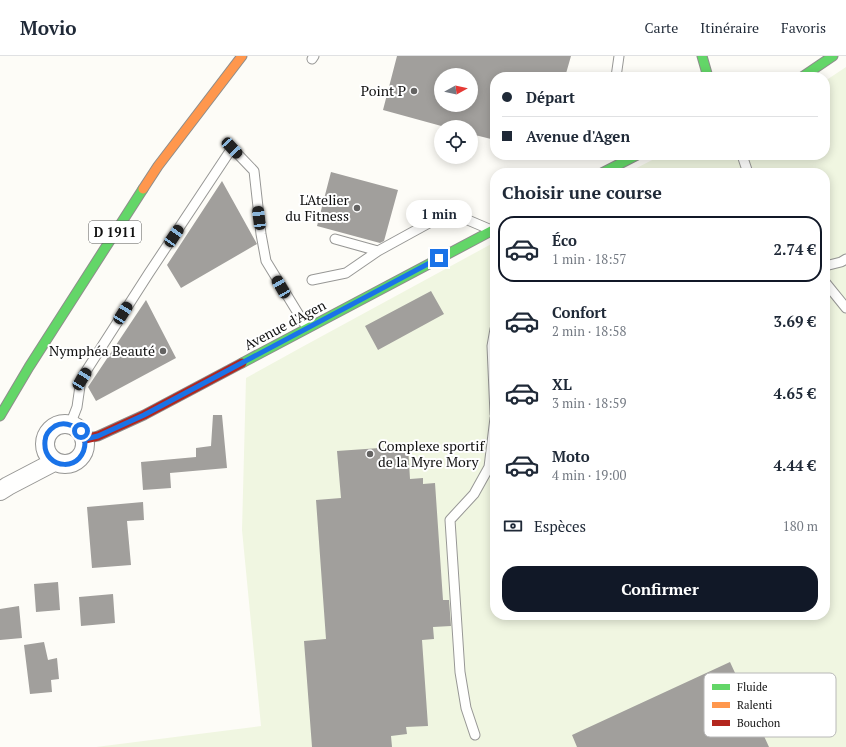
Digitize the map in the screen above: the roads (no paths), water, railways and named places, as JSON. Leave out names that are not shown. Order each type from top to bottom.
[{"type":"street","name":"D 1911","points":[[0,416],[37,354],[158,166],[242,56]]},
{"type":"street","points":[[702,56],[707,72]]},
{"type":"street","points":[[809,72],[833,56]]},
{"type":"street","points":[[612,168],[628,160]]},
{"type":"street","name":"Avenue d'Agen","points":[[85,439],[98,436],[144,415],[490,232]]},
{"type":"street","points":[[65,424],[74,425],[81,431],[85,439],[84,453],[74,463],[68,465],[61,464],[54,462],[48,457],[45,448],[45,439],[49,431],[56,426],[65,424]]},
{"type":"street","points":[[0,492],[8,486],[54,462]]},
{"type":"lane","points":[[617,72],[619,56]]},
{"type":"lane","points":[[70,425],[77,408],[82,379],[149,273],[232,148],[254,171],[261,234],[266,261],[307,328]]},
{"type":"lane","points":[[620,164],[622,168]]},
{"type":"lane","points":[[312,280],[346,273],[378,251],[448,212],[490,228]]},
{"type":"lane","points":[[335,239],[378,251]]},
{"type":"lane","points":[[830,265],[846,259]]},
{"type":"lane","points":[[830,288],[846,308]]},
{"type":"lane","points":[[475,735],[466,708],[460,672],[450,520],[474,494],[489,467],[490,459]]},
{"type":"place","name":"Point P","points":[[414,91]]},
{"type":"place","name":"L'Atelier du Fitness","points":[[357,208]]},
{"type":"place","name":"Nymphéa Beauté","points":[[163,351]]},
{"type":"place","name":"Complexe sportif de la Myre Mory","points":[[370,454]]}]
